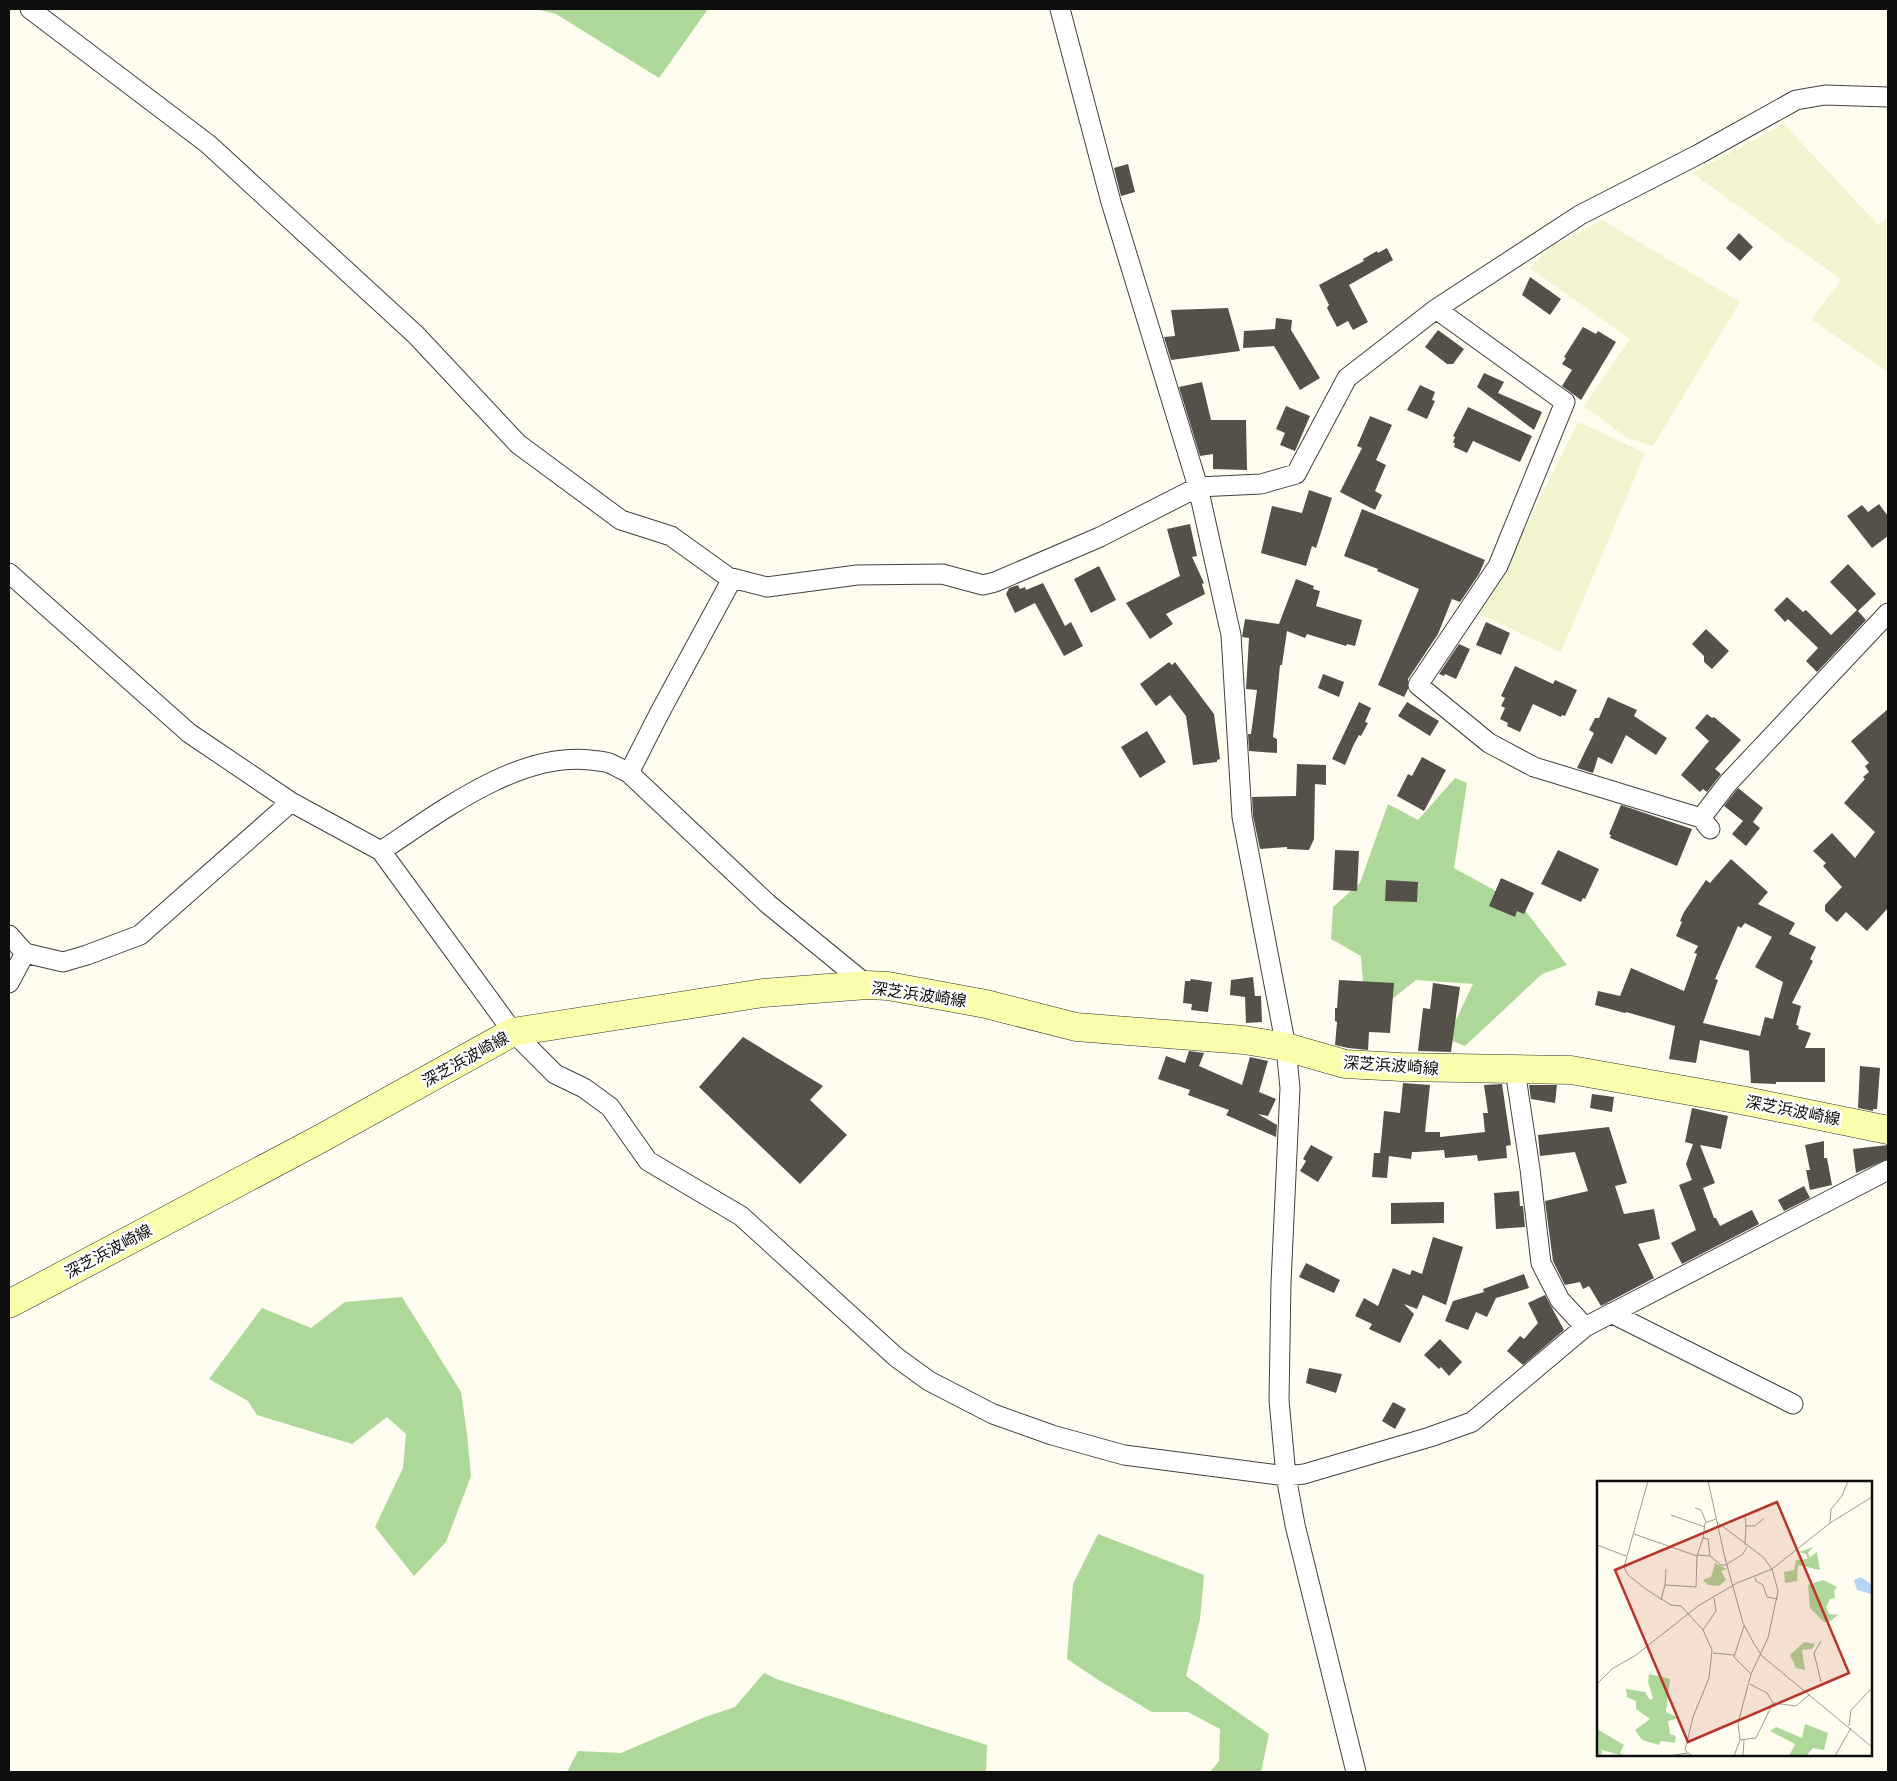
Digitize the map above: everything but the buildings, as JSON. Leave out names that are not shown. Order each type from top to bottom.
[{"type":"main road","name":"深芝浜波崎線","points":[[9,1304],[311,1143],[513,1032],[763,994],[867,985],[888,986],[986,1004],[1076,1027],[1244,1040],[1286,1047],[1344,1064],[1571,1070],[1741,1100],[1888,1130]]},
{"type":"street","points":[[30,9],[208,144],[416,335],[518,444],[621,520],[670,536],[732,579],[767,587],[857,575],[942,574],[983,585],[995,582],[1100,537],[1198,488],[1261,484],[1296,474],[1346,378],[1436,309],[1580,215],[1698,154],[1796,100],[1825,95],[1888,97]]},
{"type":"street","points":[[1060,9],[1111,202],[1198,488],[1231,635],[1242,817],[1286,1047],[1290,1088],[1281,1283],[1279,1400],[1286,1476],[1295,1525],[1356,1772]]},
{"type":"street","points":[[1436,309],[1565,402],[1498,566],[1418,685],[1488,743],[1534,767],[1706,823],[1728,783],[1888,613]]},
{"type":"street","points":[[9,573],[189,733],[291,802],[381,851],[513,1032],[555,1074],[584,1088],[610,1107],[648,1161],[741,1216],[896,1358],[929,1381],[993,1414],[1052,1435],[1115,1452],[1286,1476],[1304,1474],[1430,1438],[1472,1422],[1585,1327],[1888,1170]]},
{"type":"street","points":[[630,773],[669,695],[732,579]]},
{"type":"street","points":[[381,851],[491,783],[522,770],[552,761],[582,760],[608,762],[630,773],[768,904],[867,985]]},
{"type":"street","points":[[9,935],[25,953],[63,962],[87,955],[140,934],[291,802]]},
{"type":"street","points":[[9,983],[25,953]]},
{"type":"street","points":[[1515,1070],[1534,1195],[1540,1263],[1560,1300],[1585,1327]]},
{"type":"street","points":[[1611,1313],[1793,1404]]},
{"type":"green space","points":[[536,9],[708,9],[659,78],[556,14]]},
{"type":"green space","points":[[1784,124],[1878,225],[1888,216],[1888,372],[1811,319],[1842,280],[1692,173]]},
{"type":"green space","points":[[1602,220],[1740,302],[1653,446],[1626,437],[1584,406],[1630,339],[1530,268],[1548,249]]},
{"type":"green space","points":[[1578,422],[1645,453],[1561,652],[1476,613],[1501,574]]},
{"type":"green space","points":[[1455,778],[1467,783],[1454,868],[1521,905],[1567,965],[1542,974],[1465,1046],[1447,1039],[1473,984],[1416,980],[1386,1004],[1364,995],[1361,956],[1331,939],[1333,907],[1360,883],[1388,804],[1418,820]]},
{"type":"green space","points":[[402,1297],[461,1392],[471,1476],[446,1542],[414,1576],[375,1527],[403,1468],[406,1434],[387,1417],[352,1444],[257,1415],[248,1401],[209,1379],[262,1308],[311,1328],[345,1302]]},
{"type":"green space","points":[[1098,1534],[1204,1575],[1200,1619],[1186,1676],[1269,1734],[1261,1772],[1210,1772],[1219,1761],[1220,1729],[1188,1712],[1152,1712],[1067,1659],[1073,1584]]},
{"type":"green space","points":[[764,1673],[779,1680],[987,1745],[986,1772],[567,1772],[578,1751],[621,1753],[705,1717],[735,1707]]}]
